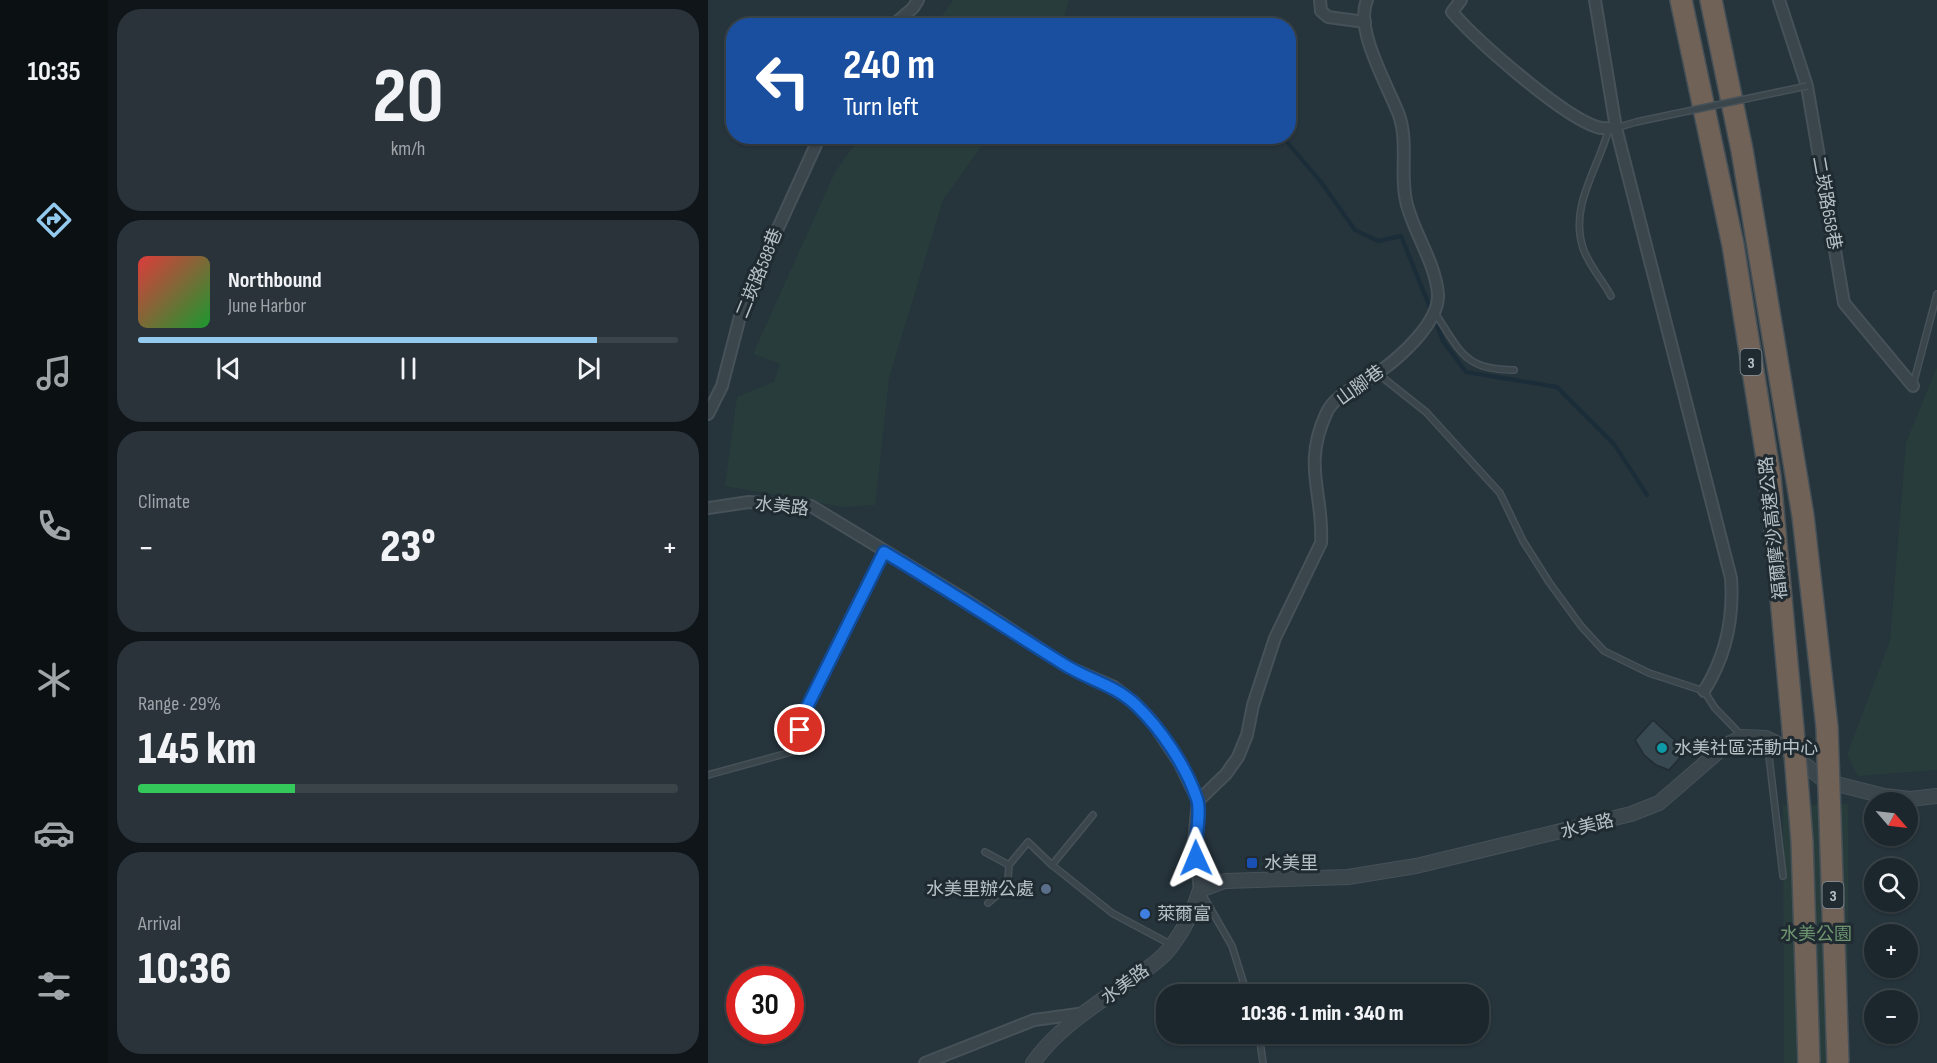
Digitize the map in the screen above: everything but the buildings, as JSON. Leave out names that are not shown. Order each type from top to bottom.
[{"type":"highway","name":"福爾摩沙高速公路","points":[[1681,0],[1733,245],[1770,477],[1802,842],[1809,1063]]},
{"type":"highway","name":"福爾摩沙高速公路","points":[[1711,0],[1742,150],[1803,516],[1827,727],[1838,1063]]},
{"type":"street","points":[[901,18],[918,0]]},
{"type":"street","points":[[1320,0],[1321,11],[1328,17],[1365,22]]},
{"type":"street","points":[[1366,0],[1362,11],[1376,61],[1400,118],[1406,202],[1437,289],[1434,312]]},
{"type":"street","points":[[1461,0],[1462,3],[1452,12],[1480,43],[1553,101],[1597,127],[1612,128]]},
{"type":"street","points":[[1595,0],[1612,128],[1731,578],[1733,605],[1727,639],[1714,676],[1704,691]]},
{"type":"street","name":"二崁路658巷","points":[[1779,0],[1807,86],[1844,303],[1913,386]]},
{"type":"street","name":"二崁路588巷","points":[[708,414],[722,386],[743,305],[816,144]]},
{"type":"street","name":"山腳巷","points":[[1198,801],[1226,774],[1238,757],[1247,735],[1253,705],[1275,638],[1321,543],[1322,526],[1315,495],[1313,462],[1317,436],[1327,411],[1344,395],[1377,373],[1416,339],[1434,312]]},
{"type":"street","name":"水美路","points":[[708,508],[749,502],[811,506],[966,600],[1068,667],[1114,687],[1135,703],[1151,720],[1179,762],[1198,801]]},
{"type":"street","points":[[1743,737],[1766,738],[1782,746],[1825,781],[1884,796],[1910,799],[1937,796]]},
{"type":"street","name":"水美路","points":[[1033,1063],[1042,1049],[1150,966],[1173,945],[1200,890],[1225,881],[1338,878],[1416,866],[1631,814],[1659,803],[1726,745],[1743,737]]},
{"type":"street","points":[[1198,801],[1194,842],[1200,890]]},
{"type":"street","points":[[925,1063],[1034,1020],[1086,1013]]},
{"type":"lane","points":[[1611,296],[1583,248],[1580,215],[1582,197],[1595,172],[1612,128],[1807,86]]},
{"type":"lane","points":[[1913,386],[1937,294]]},
{"type":"lane","points":[[1434,312],[1465,356],[1476,366],[1489,370],[1514,370]]},
{"type":"lane","points":[[1377,373],[1425,412],[1495,487],[1523,541],[1549,582],[1581,626],[1604,651],[1649,673],[1704,691],[1715,708],[1743,737]]},
{"type":"lane","points":[[708,775],[795,751],[806,709],[884,552]]},
{"type":"lane","points":[[1766,738],[1783,876]]},
{"type":"lane","points":[[1052,864],[1093,815]]},
{"type":"lane","points":[[988,903],[1001,892],[1008,879],[1009,865],[1028,842],[1113,913],[1173,945]]},
{"type":"lane","points":[[985,852],[1009,865]]},
{"type":"lane","points":[[1200,890],[1232,946],[1244,984]]},
{"type":"lane","points":[[1260,1044],[1263,1063]]},
{"type":"green space","points":[[953,0],[1069,0],[1064,18],[941,18]]},
{"type":"green space","points":[[855,144],[983,144],[943,200],[889,378],[875,505],[843,507],[725,486],[737,397],[774,382],[780,364],[753,354],[835,172]]},
{"type":"green space","points":[[1937,367],[1937,770],[1858,776],[1847,755],[1890,641],[1906,443]]},
{"type":"green space","name":"水美公園","points":[[1848,804],[1848,1063],[1784,1063],[1783,805]]},
{"type":"waterway","points":[[1289,144],[1321,182],[1355,230],[1378,241],[1401,236],[1431,310]]},
{"type":"waterway","points":[[1434,317],[1443,341],[1466,372],[1557,387],[1614,444],[1647,495]]},
{"type":"place","name":"水美社區活動中心","points":[[1662,748]]},
{"type":"place","name":"水美里","points":[[1252,863]]},
{"type":"place","name":"水美里辦公處","points":[[1046,889]]},
{"type":"place","name":"萊爾富","points":[[1145,914]]},
{"type":"route","points":[[800,730],[806,709],[884,552],[966,600],[1068,667],[1114,687],[1135,703],[1151,720],[1179,762],[1198,801],[1194,842],[1196,858]]}]
